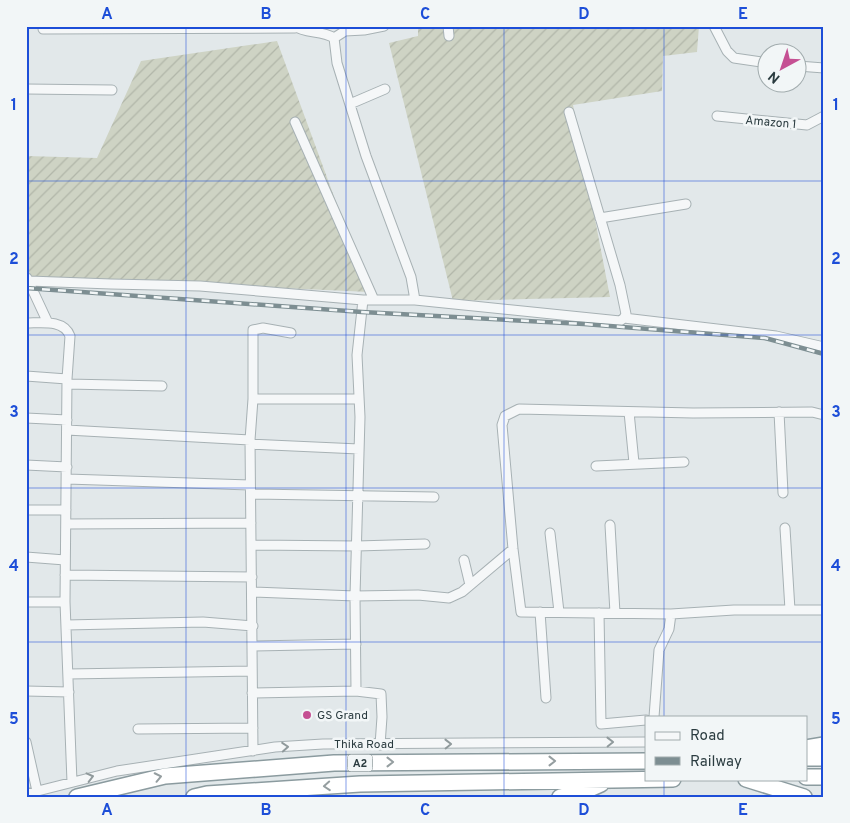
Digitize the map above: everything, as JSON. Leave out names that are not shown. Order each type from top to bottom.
[{"type":"highway","points":[[808,748],[824,746]]},
{"type":"highway","points":[[808,758],[824,758]]},
{"type":"highway","name":"Thika Road","points":[[77,797],[165,776],[334,763],[645,761]]},
{"type":"highway","points":[[808,777],[824,777]]},
{"type":"highway","name":"A2","points":[[194,797],[207,794],[360,784],[645,779]]},
{"type":"highway","points":[[560,797],[583,792],[609,780]]},
{"type":"highway","points":[[749,780],[804,797]]},
{"type":"street","points":[[334,38],[345,30],[364,30],[384,26]]},
{"type":"street","points":[[714,26],[727,50],[734,58],[758,61]]},
{"type":"street","points":[[43,29],[295,27],[328,34],[334,38],[337,63],[366,156],[411,277],[415,300]]},
{"type":"street","points":[[808,67],[824,68]]},
{"type":"street","points":[[26,89],[112,90]]},
{"type":"street","points":[[350,104],[385,89]]},
{"type":"street","points":[[569,112],[626,308],[624,318]]},
{"type":"street","name":"Amazon 1","points":[[717,116],[807,125],[824,116]]},
{"type":"street","points":[[296,122],[374,300]]},
{"type":"street","points":[[600,218],[686,204]]},
{"type":"street","points":[[48,323],[28,278],[111,284],[200,286],[363,300],[415,300],[620,321],[624,318],[776,336],[824,347]]},
{"type":"street","points":[[356,691],[355,596],[359,449],[358,355],[363,300]]},
{"type":"street","points":[[26,323],[62,325],[68,330],[70,336],[67,381],[65,602],[72,782]]},
{"type":"street","points":[[253,751],[250,442],[253,398],[253,330],[263,328],[291,333]]},
{"type":"street","points":[[26,376],[67,381],[162,386]]},
{"type":"street","points":[[253,398],[359,399]]},
{"type":"street","points":[[824,415],[812,412],[694,413],[519,409],[505,416],[502,425],[521,612],[671,614],[716,611],[824,610]]},
{"type":"street","points":[[629,412],[634,463]]},
{"type":"street","points":[[780,412],[783,493]]},
{"type":"street","points":[[26,418],[67,420]]},
{"type":"street","points":[[67,430],[359,449]]},
{"type":"street","points":[[596,466],[684,462]]},
{"type":"street","points":[[26,465],[67,467]]},
{"type":"street","points":[[67,479],[358,496],[434,497]]},
{"type":"street","points":[[26,510],[66,510]]},
{"type":"street","points":[[66,524],[251,523]]},
{"type":"street","points":[[610,526],[615,614]]},
{"type":"street","points":[[785,528],[790,610]]},
{"type":"street","points":[[550,533],[559,612]]},
{"type":"street","points":[[251,545],[357,546],[426,544]]},
{"type":"street","points":[[252,592],[355,596],[418,595],[449,598],[458,595],[513,548]]},
{"type":"street","points":[[26,558],[65,560]]},
{"type":"street","points":[[464,560],[470,585]]},
{"type":"street","points":[[65,575],[252,577]]},
{"type":"street","points":[[26,602],[65,602]]},
{"type":"street","points":[[540,612],[546,698]]},
{"type":"street","points":[[599,613],[601,724],[645,720]]},
{"type":"street","points":[[654,716],[659,650],[669,629],[671,614]]},
{"type":"street","points":[[66,625],[203,622],[253,626]]},
{"type":"street","points":[[253,646],[356,644]]},
{"type":"street","points":[[68,674],[252,670]]},
{"type":"street","points":[[26,691],[68,692]]},
{"type":"street","points":[[252,693],[356,691],[381,694],[380,745]]},
{"type":"street","points":[[138,729],[253,728]]},
{"type":"street","points":[[808,740],[824,741]]},
{"type":"street","points":[[26,742],[37,791]]},
{"type":"street","name":"Thika Road","points":[[26,794],[117,770],[275,747],[323,744],[645,742]]},
{"type":"green space","points":[[418,26],[699,26],[697,52],[663,56],[662,91],[573,105],[610,297],[453,301],[389,43],[418,36]]},
{"type":"green space","points":[[277,41],[369,292],[26,276],[26,156],[97,158],[141,61]]},
{"type":"railway","points":[[26,288],[362,312],[584,324],[765,338],[824,354]]},
{"type":"place","name":"GS Grand","points":[[307,715]]}]
